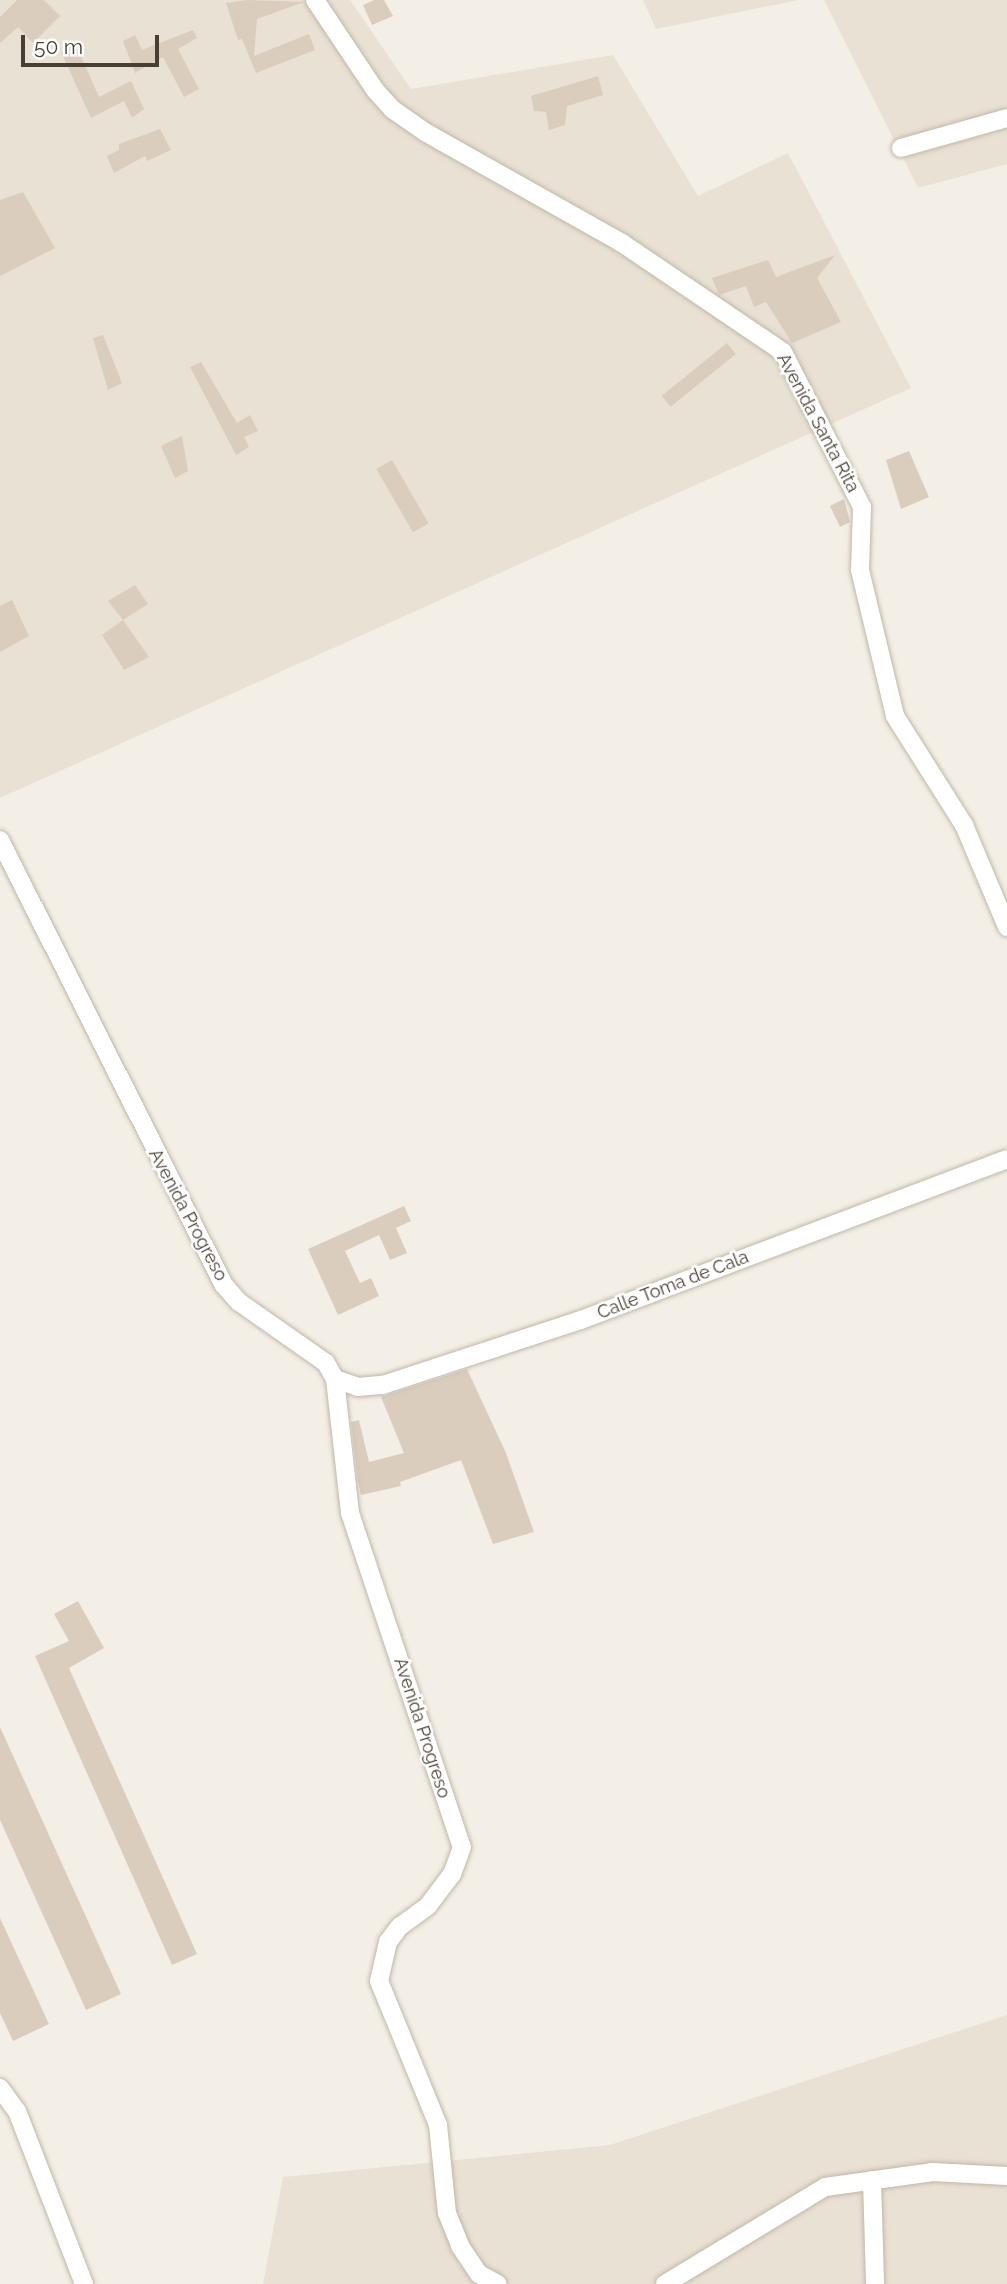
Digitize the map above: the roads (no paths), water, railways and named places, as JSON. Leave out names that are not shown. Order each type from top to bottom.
[{"type":"street","name":"Avenida Santa Rita","points":[[315,0],[375,90],[392,109],[425,132],[622,243],[783,352],[862,507],[861,573],[895,716],[964,825],[1007,927]]},
{"type":"street","points":[[901,148],[1007,118]]},
{"type":"street","name":"Avenida Progreso","points":[[0,840],[224,1285],[239,1303],[326,1363],[335,1379],[350,1513],[462,1847],[452,1874],[428,1906],[400,1926],[388,1942],[379,1982],[438,2125],[451,2224],[480,2274],[498,2284]]},
{"type":"street","name":"Calle Toma de Cala","points":[[335,1379],[358,1387],[383,1385],[581,1320],[1007,1159]]},
{"type":"street","points":[[0,2088],[17,2111],[84,2284]]},
{"type":"street","points":[[665,2284],[722,2254],[794,2202],[825,2187],[933,2172],[1007,2176]]},
{"type":"street","points":[[872,2180],[875,2284]]}]
